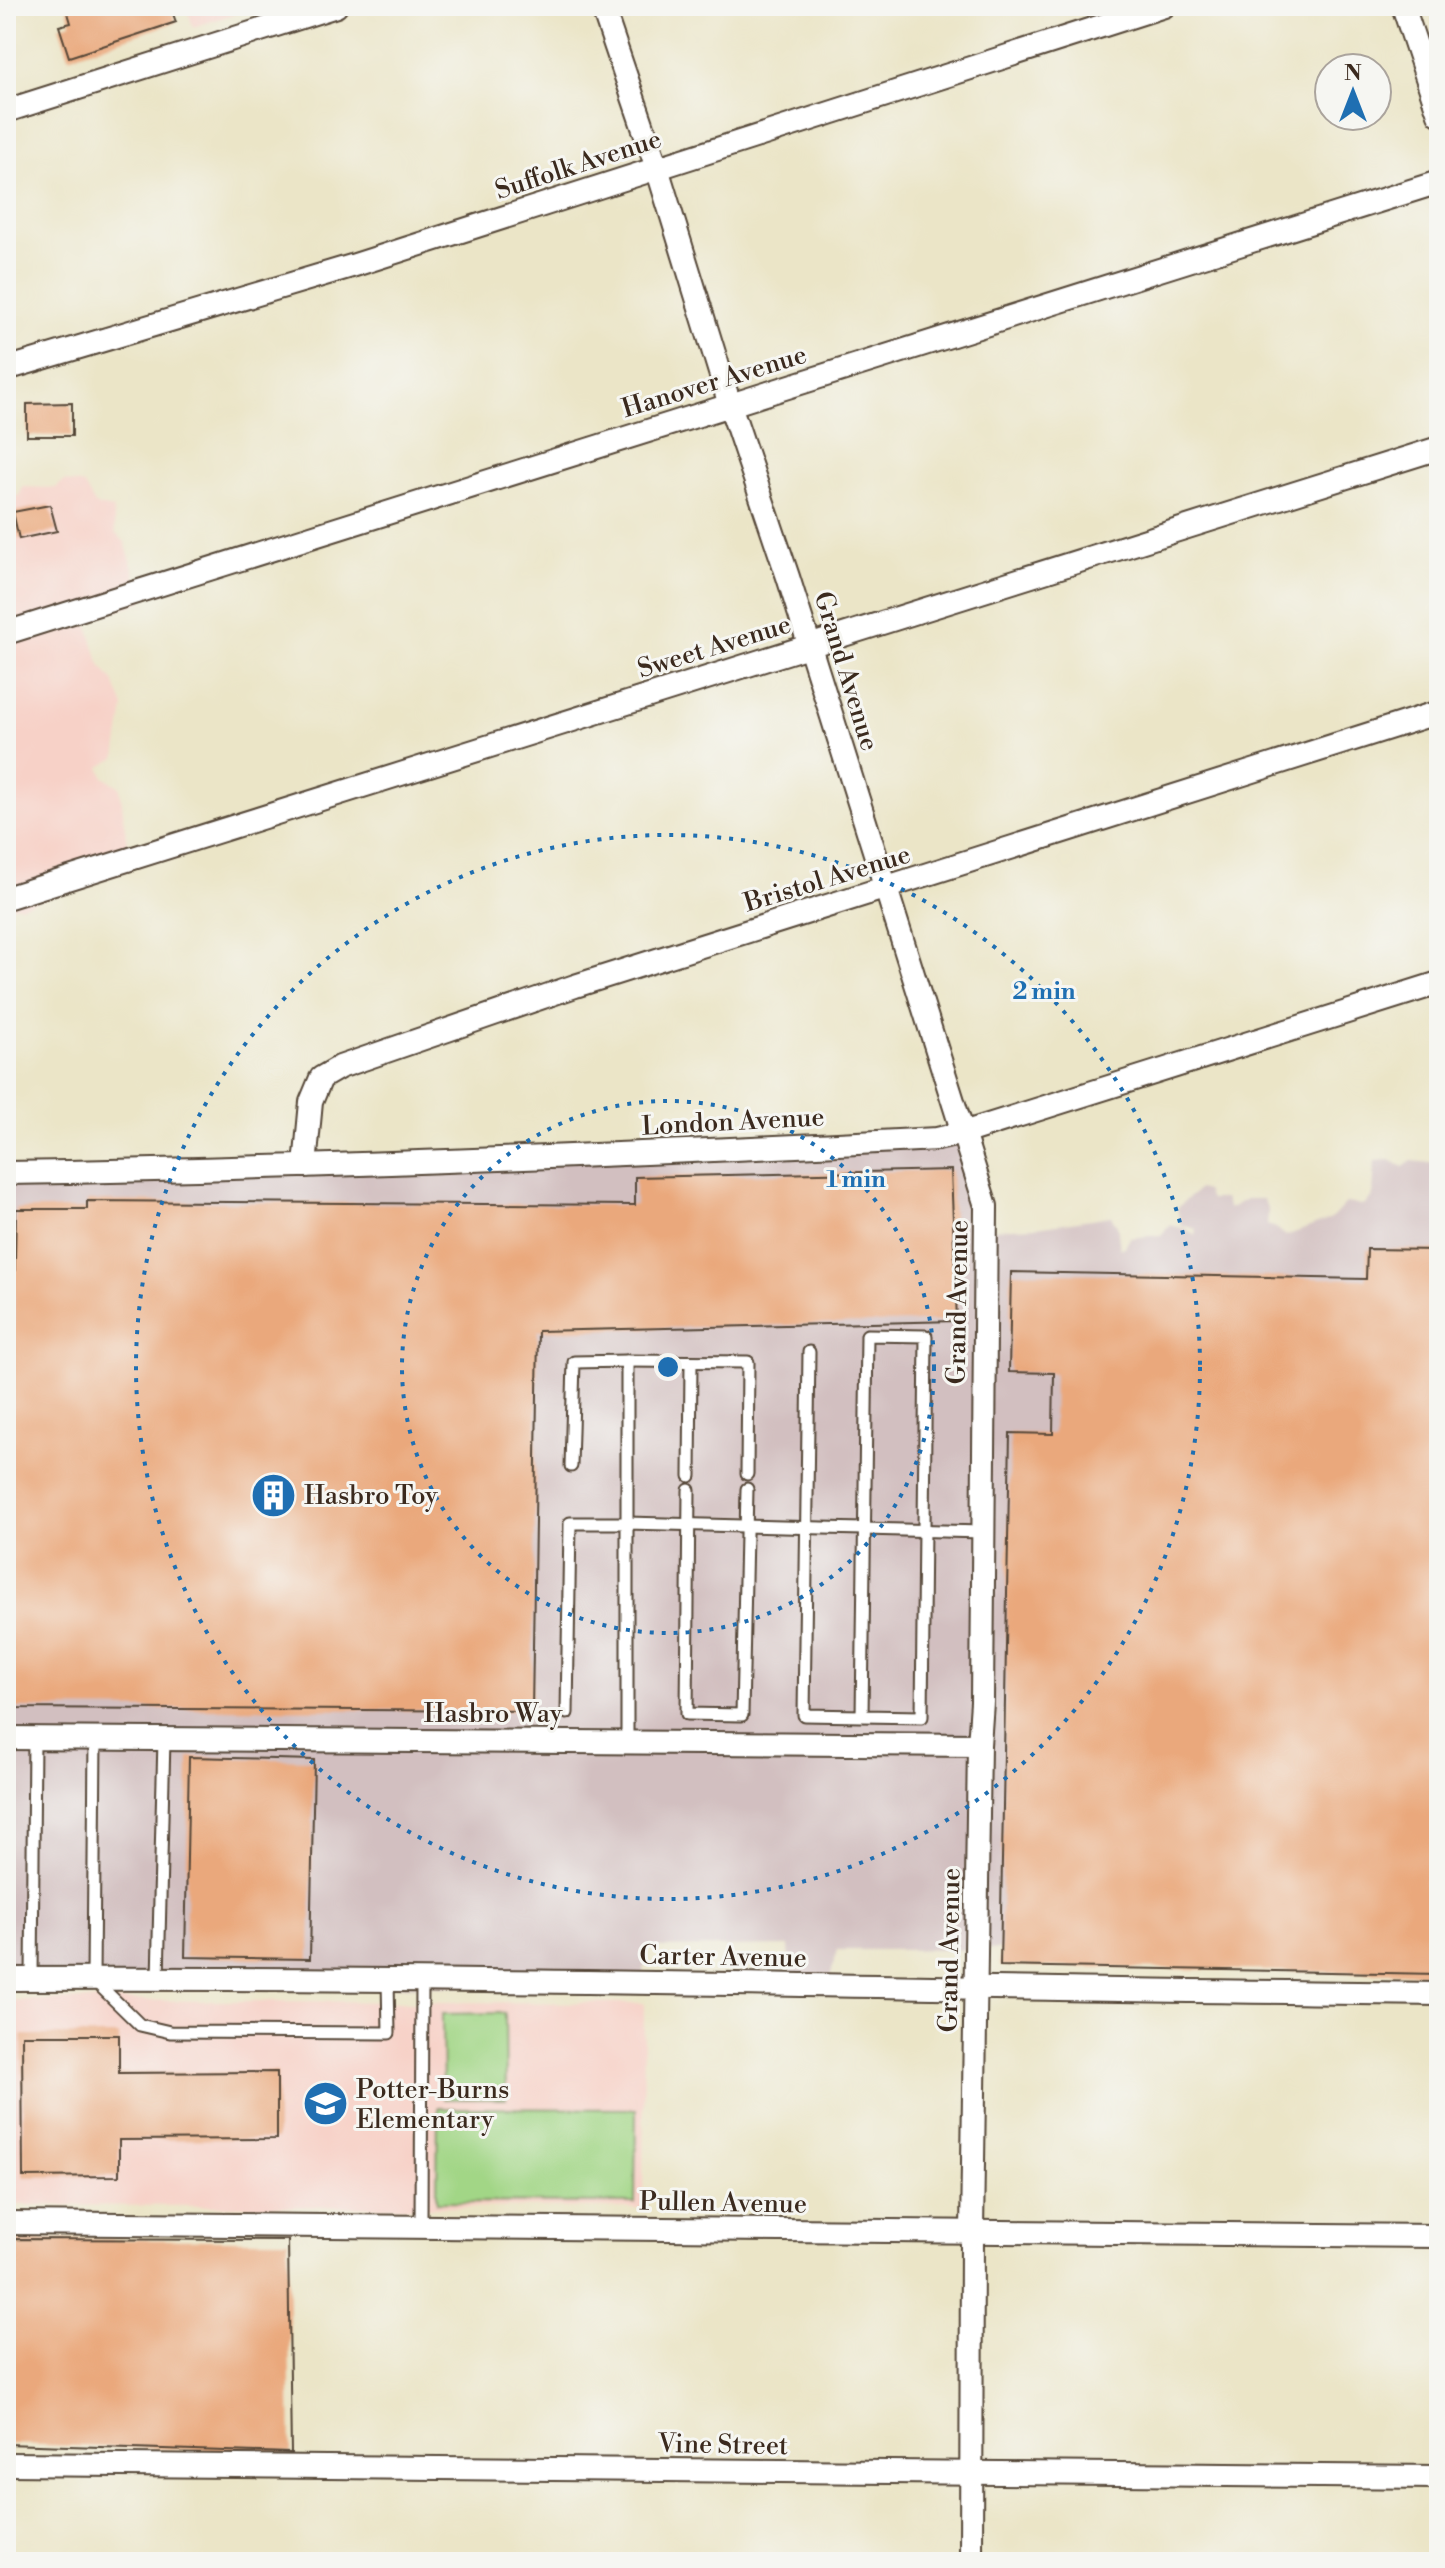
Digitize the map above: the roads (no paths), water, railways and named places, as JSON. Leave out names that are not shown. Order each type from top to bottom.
[{"type":"street","points":[[6,111],[336,6]]},
{"type":"street","name":"Grand Avenue","points":[[602,6],[657,168],[986,1206],[982,1702],[972,2232],[971,2562]]},
{"type":"street","name":"Suffolk Avenue","points":[[6,369],[355,265],[1164,6]]},
{"type":"street","points":[[1403,6],[1439,114]]},
{"type":"street","name":"Hanover Avenue","points":[[6,633],[1439,182]]},
{"type":"street","name":"Sweet Avenue","points":[[6,898],[1439,448]]},
{"type":"street","name":"Bristol Avenue","points":[[305,1166],[311,1102],[321,1078],[340,1067],[575,986],[1439,712]]},
{"type":"street","name":"London Avenue","points":[[6,1173],[624,1155],[937,1139],[1439,983]]},
{"type":"street","name":"Hasbro Way","points":[[6,1738],[979,1745]]},
{"type":"street","name":"Carter Avenue","points":[[6,1979],[774,1984],[1439,1994]]},
{"type":"street","name":"Pullen Avenue","points":[[6,2223],[1439,2236]]},
{"type":"street","name":"Vine Street","points":[[6,2464],[1439,2477]]},
{"type":"lane","points":[[809,1352],[804,1715],[862,1716],[922,1717],[926,1336],[867,1335],[862,1716]]},
{"type":"lane","points":[[627,1361],[627,1742]]},
{"type":"lane","points":[[571,1466],[574,1362],[748,1362],[747,1474]]},
{"type":"lane","points":[[690,1476],[691,1362]]},
{"type":"lane","points":[[689,1490],[687,1714],[742,1715],[747,1489]]},
{"type":"lane","points":[[567,1713],[570,1523],[747,1524],[983,1532]]},
{"type":"lane","points":[[32,1979],[34,1738]]},
{"type":"lane","points":[[95,1738],[93,1979],[140,2025],[170,2032],[389,2033],[388,1980]]},
{"type":"lane","points":[[158,1979],[164,1739]]},
{"type":"lane","points":[[421,2227],[422,1981]]},
{"type":"place","name":"Hasbro Toy","points":[[273,1495]]},
{"type":"place","name":"Potter-Burns Elementary","points":[[325,2104]]}]
